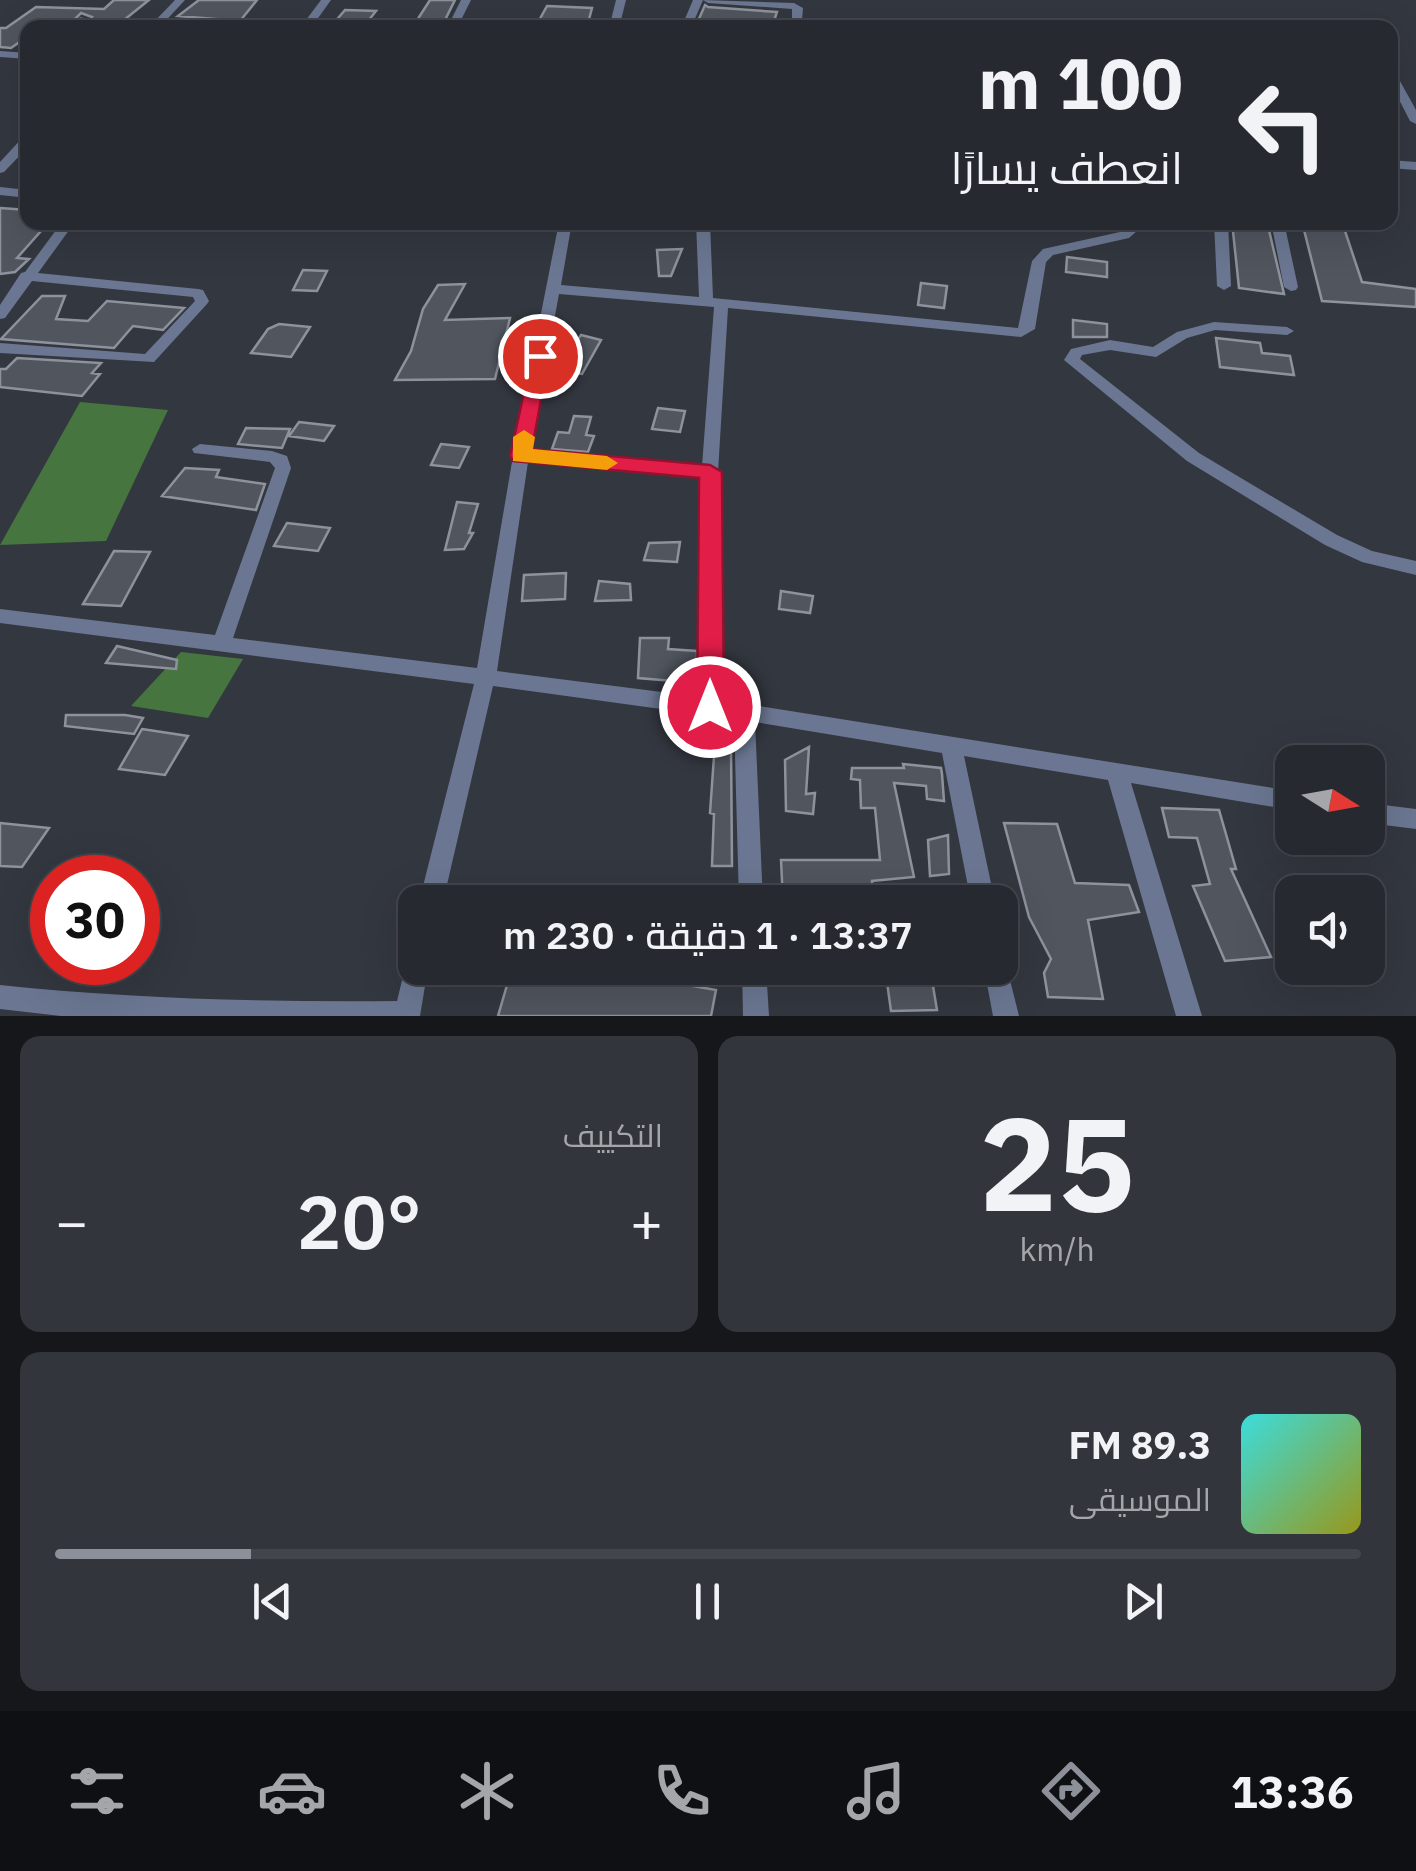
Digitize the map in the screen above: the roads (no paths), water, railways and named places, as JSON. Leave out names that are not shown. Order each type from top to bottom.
[{"type":"street","points":[[161,20],[180,0]]},
{"type":"street","points":[[708,0],[794,6],[798,8],[797,20]]},
{"type":"street","points":[[1398,87],[1416,121]]},
{"type":"street","points":[[0,169],[20,148]]},
{"type":"street","points":[[0,314],[63,230]]},
{"type":"street","points":[[435,885],[486,675],[520,456],[564,230]]},
{"type":"street","points":[[704,230],[714,302],[710,707]]},
{"type":"street","points":[[552,289],[1021,333],[1029,324],[1040,261],[1048,252],[1124,236],[1131,230]]},
{"type":"street","points":[[1221,230],[1224,286]]},
{"type":"street","points":[[1279,230],[1291,287]]},
{"type":"street","points":[[0,348],[149,360],[202,301],[198,293],[26,276]]},
{"type":"street","points":[[1287,331],[1197,328],[1156,352],[1091,347],[1076,352],[1072,360],[1193,458],[1332,540],[1368,557],[1416,568]]},
{"type":"street","points":[[200,448],[272,457],[281,460],[283,468],[220,644]]},
{"type":"street","points":[[520,456],[710,472]]},
{"type":"street","points":[[0,616],[486,675],[1275,797]]},
{"type":"street","points":[[744,712],[751,885]]},
{"type":"street","points":[[951,745],[980,885]]},
{"type":"street","points":[[1117,772],[1189,1016]]},
{"type":"street","points":[[1385,814],[1416,819]]},
{"type":"street","points":[[0,996],[93,1007],[256,1015],[407,1015],[413,985]]},
{"type":"street","points":[[755,985],[756,1016]]},
{"type":"street","points":[[1000,985],[1006,1016]]}]
